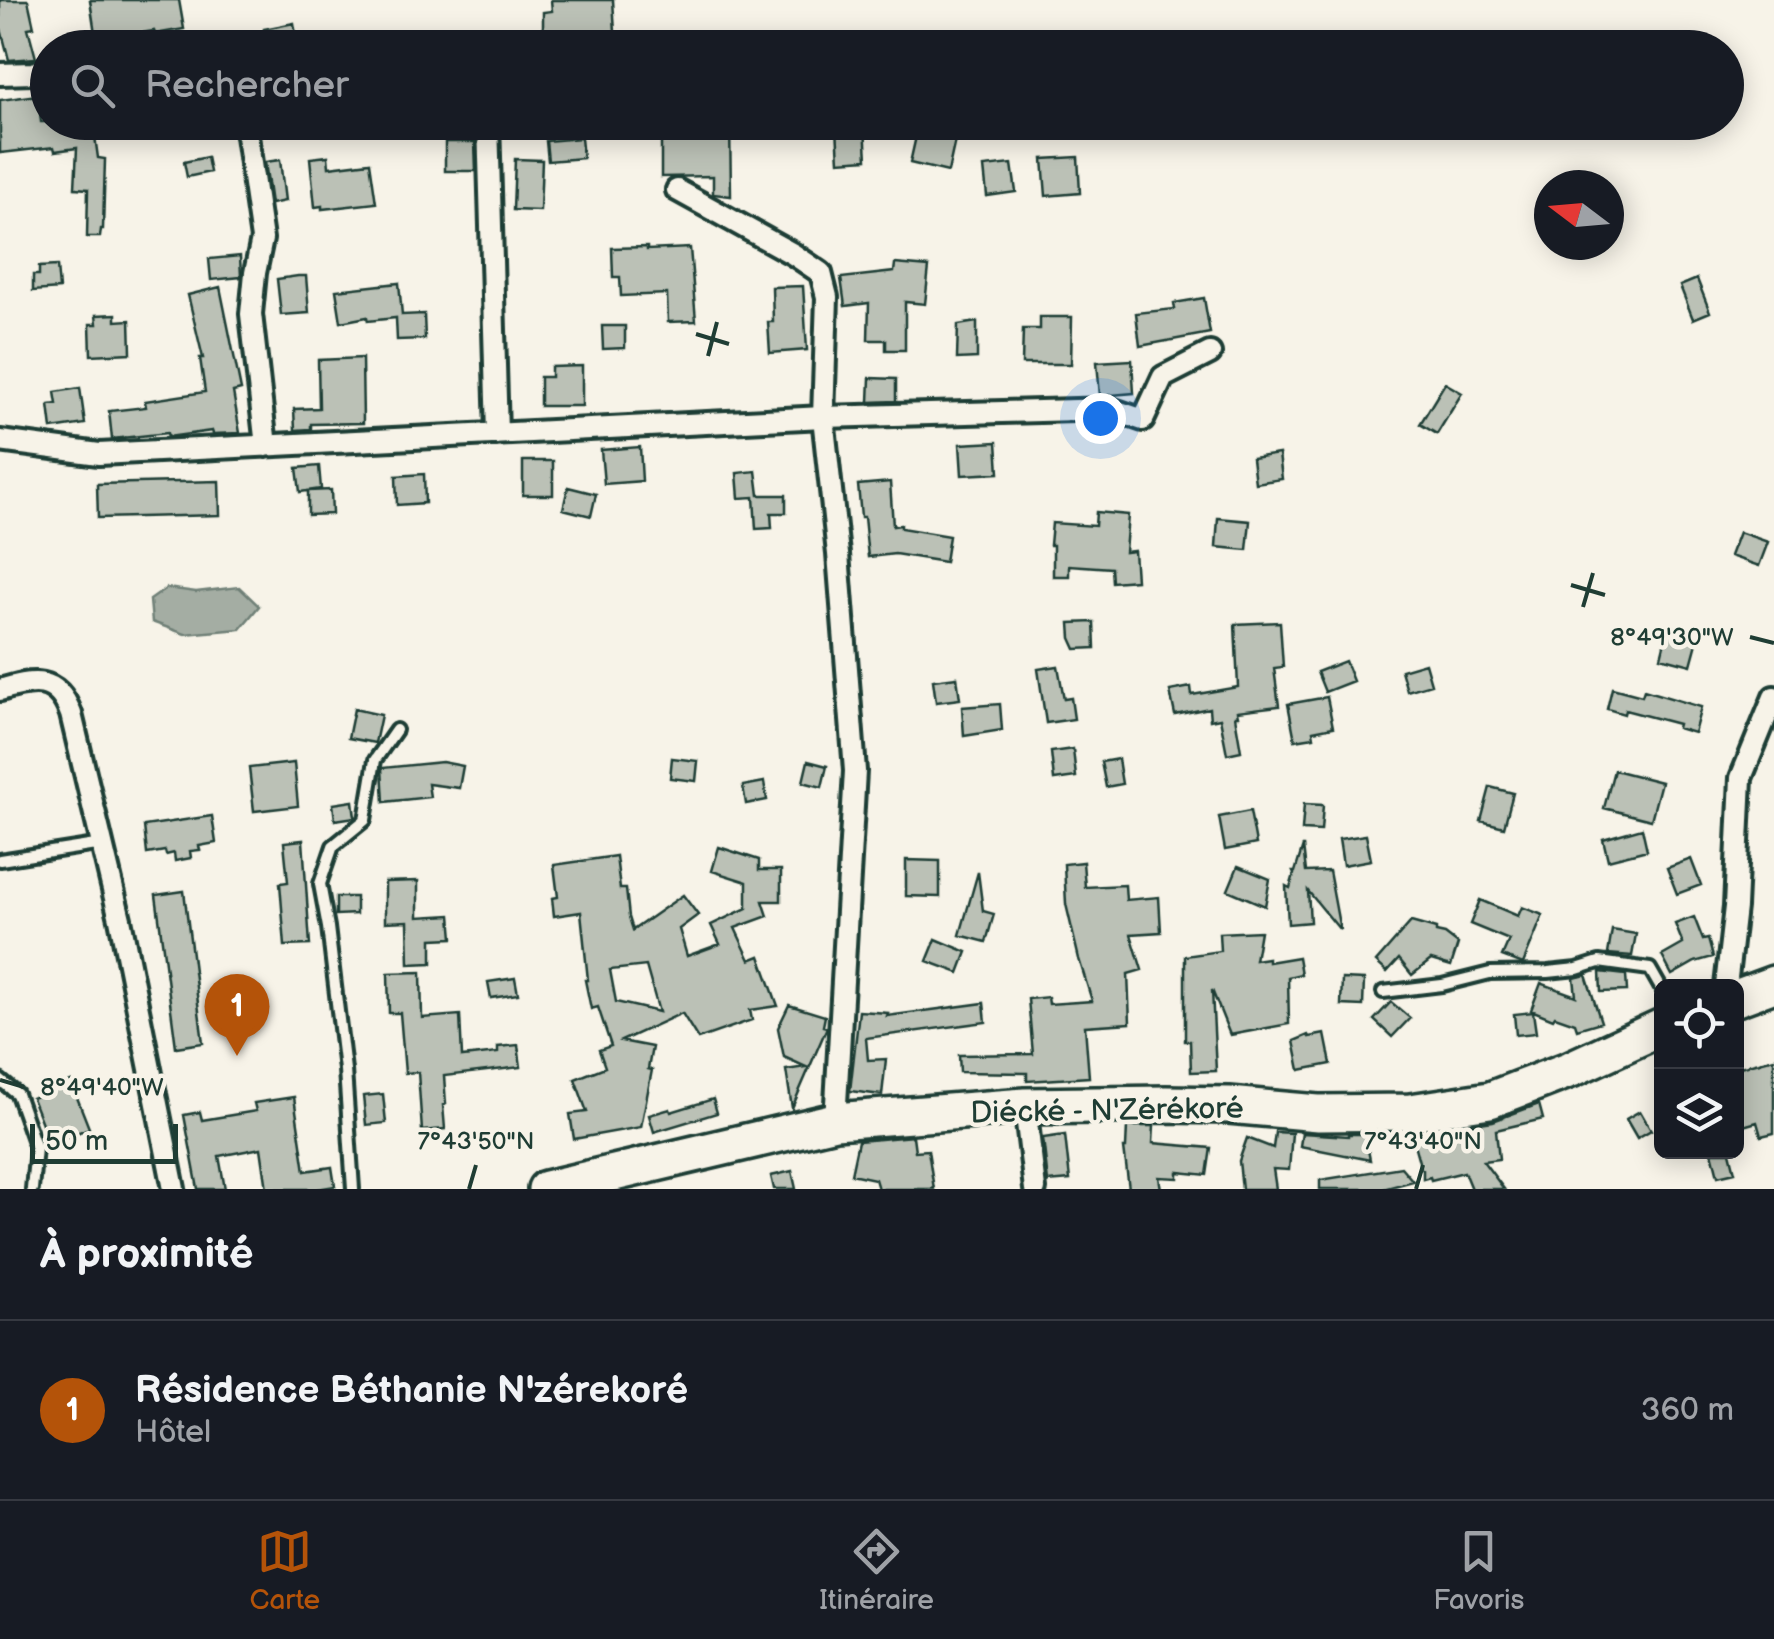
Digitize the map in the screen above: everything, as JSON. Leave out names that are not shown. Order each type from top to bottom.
[{"type":"highway","points":[[1744,995],[1774,984]]},
{"type":"highway","name":"Diécké - N'Zérékoré","points":[[552,1188],[835,1121],[1025,1106],[1229,1105],[1318,1114],[1410,1112],[1490,1100],[1654,1032]]},
{"type":"street","points":[[0,74],[30,74]]},
{"type":"street","points":[[248,140],[262,238],[251,314],[266,446]]},
{"type":"street","points":[[489,140],[497,434]]},
{"type":"street","points":[[677,190],[821,273],[827,297],[823,418],[856,771],[835,1121]]},
{"type":"street","points":[[0,441],[99,454],[823,418],[1111,409],[1143,420],[1163,377],[1210,352]]},
{"type":"street","points":[[0,690],[30,681],[48,686],[66,698],[72,714],[120,919],[174,1189]]},
{"type":"street","points":[[1727,979],[1735,907],[1741,778],[1774,698]]},
{"type":"street","points":[[1025,1106],[1035,1189]]},
{"type":"lane","points":[[353,1189],[345,1070],[320,884],[332,846],[365,820],[376,760],[396,730]]},
{"type":"lane","points":[[0,860],[102,844]]},
{"type":"lane","points":[[1382,992],[1442,985],[1490,973],[1548,972],[1599,962],[1650,969],[1656,979]]},
{"type":"lane","points":[[0,1080],[17,1094],[36,1148],[32,1189]]},
{"type":"shaded area","points":[[239,587],[259,606],[240,629],[185,634],[152,622],[150,600],[167,588],[196,592]]},
{"type":"building","points":[[0,0],[28,0],[34,27],[28,28],[30,58],[9,60],[0,25]]},
{"type":"building","points":[[90,0],[179,0],[184,29],[94,30]]},
{"type":"building","points":[[551,0],[613,0],[615,30],[543,30],[543,12],[552,11]]},
{"type":"building","points":[[294,23],[295,30],[264,30]]},
{"type":"building","points":[[30,96],[30,140],[96,140],[98,158],[105,159],[100,237],[87,237],[88,189],[75,188],[77,148],[0,153],[0,100]]},
{"type":"building","points":[[581,140],[583,158],[548,161],[546,141]]},
{"type":"building","points":[[661,140],[730,140],[731,196],[713,194],[713,176],[661,177]]},
{"type":"building","points":[[838,140],[866,140],[867,159],[839,161]]},
{"type":"building","points":[[915,140],[955,140],[948,172],[910,163]]},
{"type":"building","points":[[445,142],[475,142],[476,171],[445,171]]},
{"type":"building","points":[[328,156],[329,167],[370,162],[376,203],[315,207],[310,158]]},
{"type":"building","points":[[207,157],[210,172],[187,177],[184,162]]},
{"type":"building","points":[[1078,157],[1080,193],[1046,196],[1043,159]]},
{"type":"building","points":[[515,159],[542,160],[540,211],[513,210]]},
{"type":"building","points":[[280,160],[285,201],[271,204],[265,162]]},
{"type":"building","points":[[1012,164],[1016,192],[987,196],[984,167]]},
{"type":"building","points":[[612,248],[690,248],[696,321],[668,322],[667,294],[621,296],[620,277],[613,277]]},
{"type":"building","points":[[240,256],[241,277],[211,280],[209,259]]},
{"type":"building","points":[[895,264],[929,267],[925,304],[905,302],[905,350],[886,350],[886,340],[868,340],[869,303],[845,306],[841,278],[894,272]]},
{"type":"building","points":[[57,266],[59,289],[33,291],[33,275],[39,275],[39,267]]},
{"type":"building","points":[[306,276],[309,313],[281,315],[277,279]]},
{"type":"building","points":[[1697,279],[1710,312],[1693,319],[1680,286]]},
{"type":"building","points":[[399,283],[402,315],[424,314],[425,339],[397,340],[396,318],[368,321],[367,317],[341,322],[336,290]]},
{"type":"building","points":[[803,286],[807,350],[770,353],[772,287]]},
{"type":"building","points":[[220,287],[241,390],[233,392],[240,433],[212,431],[168,437],[167,433],[112,439],[109,411],[146,407],[145,401],[205,392],[203,358],[188,295]]},
{"type":"building","points":[[1204,298],[1210,333],[1140,346],[1136,313],[1175,309],[1174,303]]},
{"type":"building","points":[[116,314],[116,321],[130,320],[131,353],[91,355],[90,324],[97,324],[96,315]]},
{"type":"building","points":[[1040,317],[1072,317],[1071,364],[1022,364],[1023,329],[1040,329]]},
{"type":"building","points":[[977,322],[977,358],[957,359],[958,325]]},
{"type":"building","points":[[602,326],[625,326],[625,348],[603,349]]},
{"type":"building","points":[[362,358],[363,423],[311,424],[311,429],[295,430],[294,409],[319,408],[318,360]]},
{"type":"building","points":[[1132,360],[1134,393],[1100,396],[1097,362]]},
{"type":"building","points":[[582,366],[582,406],[540,406],[540,377],[551,377],[551,367]]},
{"type":"building","points":[[870,378],[896,379],[896,401],[869,402]]},
{"type":"building","points":[[1445,383],[1462,393],[1437,434],[1420,424]]},
{"type":"building","points":[[80,388],[85,424],[52,429],[49,405],[57,404],[55,392]]},
{"type":"building","points":[[997,442],[999,473],[962,475],[960,444]]},
{"type":"building","points":[[640,447],[642,481],[604,484],[601,450]]},
{"type":"building","points":[[1279,454],[1282,479],[1255,483],[1252,458]]},
{"type":"building","points":[[523,461],[553,461],[553,495],[523,495]]},
{"type":"building","points":[[319,466],[321,489],[300,492],[297,468]]},
{"type":"building","points":[[756,471],[759,495],[786,495],[786,513],[771,513],[772,528],[756,529],[754,497],[739,498],[737,473]]},
{"type":"building","points":[[424,474],[425,503],[397,505],[396,476]]},
{"type":"building","points":[[219,481],[220,515],[98,518],[97,484]]},
{"type":"building","points":[[890,482],[893,526],[949,536],[945,562],[895,554],[868,557],[858,485]]},
{"type":"building","points":[[568,487],[596,494],[591,516],[563,509]]},
{"type":"building","points":[[331,490],[332,514],[308,515],[308,491]]},
{"type":"building","points":[[1096,512],[1128,515],[1125,552],[1134,551],[1136,580],[1112,582],[1111,568],[1069,565],[1069,576],[1053,576],[1052,523],[1095,526]]},
{"type":"building","points":[[1218,518],[1250,521],[1247,550],[1216,547]]},
{"type":"building","points":[[1739,532],[1768,542],[1759,566],[1730,556]]},
{"type":"building","points":[[1094,622],[1095,648],[1076,649],[1070,623]]},
{"type":"building","points":[[1280,622],[1283,667],[1274,668],[1279,706],[1237,711],[1241,751],[1227,754],[1220,718],[1210,720],[1209,708],[1175,715],[1170,691],[1191,687],[1192,695],[1238,687],[1235,624]]},
{"type":"building","points":[[1669,624],[1700,632],[1691,665],[1661,657]]},
{"type":"building","points":[[1345,661],[1353,681],[1325,692],[1317,672]]},
{"type":"building","points":[[1425,663],[1431,684],[1407,691],[1401,670]]},
{"type":"building","points":[[1058,666],[1064,699],[1071,698],[1074,719],[1046,723],[1038,669]]},
{"type":"building","points":[[957,677],[960,699],[936,702],[933,680]]},
{"type":"building","points":[[1612,688],[1642,696],[1644,690],[1701,707],[1694,733],[1677,728],[1678,724],[1607,709]]},
{"type":"building","points":[[1327,697],[1333,727],[1313,731],[1314,737],[1295,740],[1288,704]]},
{"type":"building","points":[[1000,704],[1002,730],[964,736],[962,707]]},
{"type":"building","points":[[354,709],[381,715],[375,743],[348,738]]},
{"type":"building","points":[[1073,749],[1076,777],[1054,780],[1051,752]]},
{"type":"building","points":[[672,758],[698,761],[696,781],[670,778]]},
{"type":"building","points":[[1118,759],[1122,784],[1106,787],[1101,762]]},
{"type":"building","points":[[808,761],[827,766],[822,787],[803,782]]},
{"type":"building","points":[[442,762],[463,766],[459,788],[428,784],[430,797],[384,802],[382,768]]},
{"type":"building","points":[[294,763],[298,806],[254,811],[249,768]]},
{"type":"building","points":[[1614,770],[1661,782],[1651,820],[1604,808]]},
{"type":"building","points":[[764,782],[767,800],[746,804],[743,786]]},
{"type":"building","points":[[1490,787],[1513,793],[1504,827],[1481,821]]},
{"type":"building","points":[[353,801],[355,817],[335,820],[333,804]]},
{"type":"building","points":[[1304,804],[1323,805],[1321,831],[1302,830]]},
{"type":"building","points":[[1250,811],[1256,844],[1225,850],[1219,817]]},
{"type":"building","points":[[212,816],[216,843],[190,851],[191,858],[175,861],[174,853],[166,855],[165,851],[147,854],[144,826]]},
{"type":"building","points":[[1642,828],[1647,850],[1608,860],[1603,839]]},
{"type":"building","points":[[1366,835],[1371,860],[1343,865],[1339,839]]},
{"type":"building","points":[[303,840],[310,945],[285,946],[280,883],[288,882],[284,842]]},
{"type":"building","points":[[1303,846],[1306,872],[1329,871],[1340,930],[1308,891],[1310,922],[1288,924],[1286,886],[1290,888]]},
{"type":"building","points":[[719,847],[759,860],[759,870],[781,870],[781,901],[763,901],[768,916],[735,928],[750,960],[760,956],[778,1006],[750,1010],[752,1020],[698,1039],[682,1013],[621,1041],[652,1047],[648,1069],[652,1070],[641,1127],[574,1139],[570,1114],[587,1112],[575,1079],[605,1067],[599,1050],[611,1046],[598,1007],[591,1009],[581,912],[554,916],[552,898],[558,897],[554,865],[616,856],[620,889],[626,889],[633,930],[683,895],[698,915],[679,929],[687,956],[720,944],[711,925],[747,908],[747,882],[712,871]],"holes":[[[646,966],[659,1012],[616,1002],[610,970]]]},
{"type":"building","points":[[1691,859],[1701,885],[1677,894],[1667,868]]},
{"type":"building","points":[[906,860],[940,861],[940,897],[906,896]]},
{"type":"building","points":[[1083,862],[1085,887],[1125,885],[1126,900],[1159,897],[1161,932],[1131,934],[1142,970],[1128,974],[1130,1023],[1085,1026],[1089,1077],[1027,1081],[1027,1073],[960,1072],[959,1055],[1033,1054],[1028,999],[1048,997],[1049,1004],[1092,1001],[1066,904],[1064,864]]},
{"type":"building","points":[[1238,866],[1270,879],[1265,906],[1228,890]]},
{"type":"building","points":[[978,872],[983,911],[994,914],[986,942],[960,935]]},
{"type":"building","points":[[418,881],[418,917],[451,915],[453,938],[432,939],[432,963],[409,964],[408,921],[385,922],[385,882]]},
{"type":"building","points":[[184,891],[203,1043],[176,1047],[156,895]]},
{"type":"building","points":[[336,897],[356,897],[356,914],[336,915]]},
{"type":"building","points":[[1480,900],[1518,916],[1522,907],[1543,915],[1523,964],[1502,956],[1509,940],[1470,924]]},
{"type":"building","points":[[1694,917],[1703,940],[1708,939],[1713,957],[1672,975],[1662,956],[1683,944],[1675,924]]},
{"type":"building","points":[[1411,922],[1436,929],[1458,944],[1451,966],[1431,960],[1412,975],[1399,959],[1387,972],[1376,962]]},
{"type":"building","points":[[1612,930],[1636,934],[1632,956],[1608,954]]},
{"type":"building","points":[[1260,931],[1255,960],[1298,957],[1301,974],[1288,977],[1289,1024],[1230,1035],[1212,990],[1216,1071],[1191,1072],[1190,1041],[1185,1041],[1185,956],[1220,951],[1219,933]]},
{"type":"building","points":[[936,939],[967,952],[959,973],[927,961]]},
{"type":"building","points":[[421,972],[422,1018],[460,1015],[462,1057],[498,1053],[498,1047],[518,1045],[521,1067],[444,1076],[445,1129],[422,1131],[418,1072],[405,1073],[400,1013],[389,1013],[388,973]]},
{"type":"building","points":[[1600,972],[1626,975],[1627,991],[1601,992]]},
{"type":"building","points":[[1586,975],[1601,1022],[1577,1029],[1575,1023],[1531,1010],[1541,983],[1576,996],[1574,978]]},
{"type":"building","points":[[515,978],[518,994],[491,998],[488,982]]},
{"type":"building","points":[[1342,979],[1364,980],[1363,1006],[1341,1005]]},
{"type":"building","points":[[1391,1002],[1410,1018],[1392,1037],[1374,1020]]},
{"type":"building","points":[[984,1003],[986,1022],[866,1038],[868,1060],[886,1059],[882,1095],[850,1091],[859,1011],[888,1013],[887,1016]]},
{"type":"building","points":[[789,1005],[825,1016],[823,1026],[827,1027],[792,1108],[786,1070],[806,1067],[784,1057],[778,1028]]},
{"type":"building","points":[[1533,1012],[1536,1033],[1516,1035],[1514,1014]]},
{"type":"building","points":[[1325,1034],[1331,1064],[1300,1070],[1294,1041]]},
{"type":"building","points":[[1774,1058],[1774,1133],[1761,1136],[1757,1122],[1744,1126],[1744,1066]]},
{"type":"building","points":[[71,1082],[89,1128],[50,1144],[32,1098]]},
{"type":"building","points":[[383,1094],[386,1123],[366,1125],[363,1096]]},
{"type":"building","points":[[294,1097],[305,1171],[332,1167],[335,1186],[267,1189],[261,1148],[219,1156],[225,1189],[198,1189],[184,1115],[200,1112],[202,1120],[256,1111],[254,1103]]},
{"type":"building","points":[[713,1099],[717,1113],[654,1132],[649,1115]]},
{"type":"building","points":[[1539,1104],[1543,1119],[1496,1130],[1499,1159],[1483,1161],[1504,1189],[1471,1189],[1464,1172],[1423,1179],[1411,1133],[1493,1121]]},
{"type":"building","points":[[1640,1111],[1651,1130],[1637,1138],[1626,1119]]},
{"type":"building","points":[[1127,1126],[1154,1126],[1153,1143],[1211,1148],[1207,1175],[1178,1172],[1178,1178],[1159,1177],[1161,1189],[1129,1189],[1124,1148]]},
{"type":"building","points":[[1275,1132],[1292,1133],[1289,1170],[1273,1169],[1276,1189],[1242,1189],[1239,1161],[1247,1138],[1273,1148]]},
{"type":"building","points":[[1302,1133],[1365,1134],[1370,1160],[1300,1146]]},
{"type":"building","points":[[1065,1135],[1070,1180],[1048,1182],[1043,1138]]},
{"type":"building","points":[[913,1136],[915,1151],[928,1150],[934,1189],[878,1189],[875,1179],[851,1174],[858,1141]]},
{"type":"building","points":[[1714,1159],[1732,1159],[1735,1172],[1718,1176]]},
{"type":"building","points":[[1401,1167],[1413,1181],[1383,1189],[1320,1189],[1320,1180]]},
{"type":"building","points":[[792,1171],[796,1189],[774,1189],[771,1176]]},
{"type":"place","name":"Résidence Béthanie N'zérekoré","points":[[237,1056]]}]
